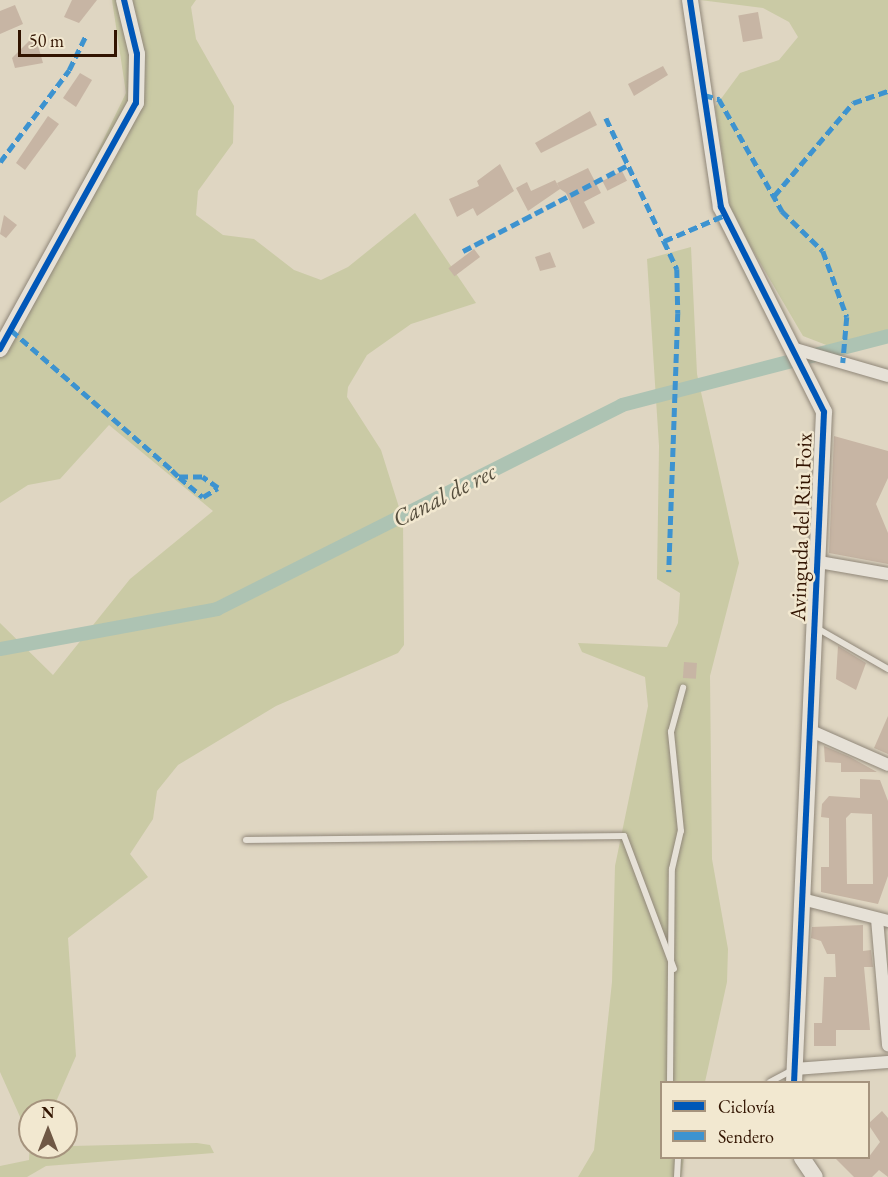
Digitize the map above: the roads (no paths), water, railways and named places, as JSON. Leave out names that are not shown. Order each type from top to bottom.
[{"type":"street","points":[[0,349],[136,103],[137,54],[124,0]]},
{"type":"street","name":"Avinguda del Riu Foix","points":[[690,0],[721,207],[795,349],[824,412],[794,1076]]},
{"type":"street","points":[[795,349],[888,376]]},
{"type":"street","points":[[819,562],[888,574]]},
{"type":"street","points":[[809,730],[888,765]]},
{"type":"street","points":[[802,899],[882,920],[888,1046]]},
{"type":"street","points":[[794,1076],[888,1062]]},
{"type":"street","points":[[803,1159],[815,1177]]},
{"type":"lane","points":[[815,626],[888,669]]},
{"type":"lane","points":[[670,1081],[674,969],[672,869],[681,831],[671,732],[683,688]]},
{"type":"lane","points":[[246,840],[624,837],[674,969]]},
{"type":"lane","points":[[777,1081],[794,1076]]},
{"type":"lane","points":[[677,1177],[678,1159]]},
{"type":"waterway","name":"Canal de rec","points":[[0,649],[217,609],[622,405],[888,336]]}]
